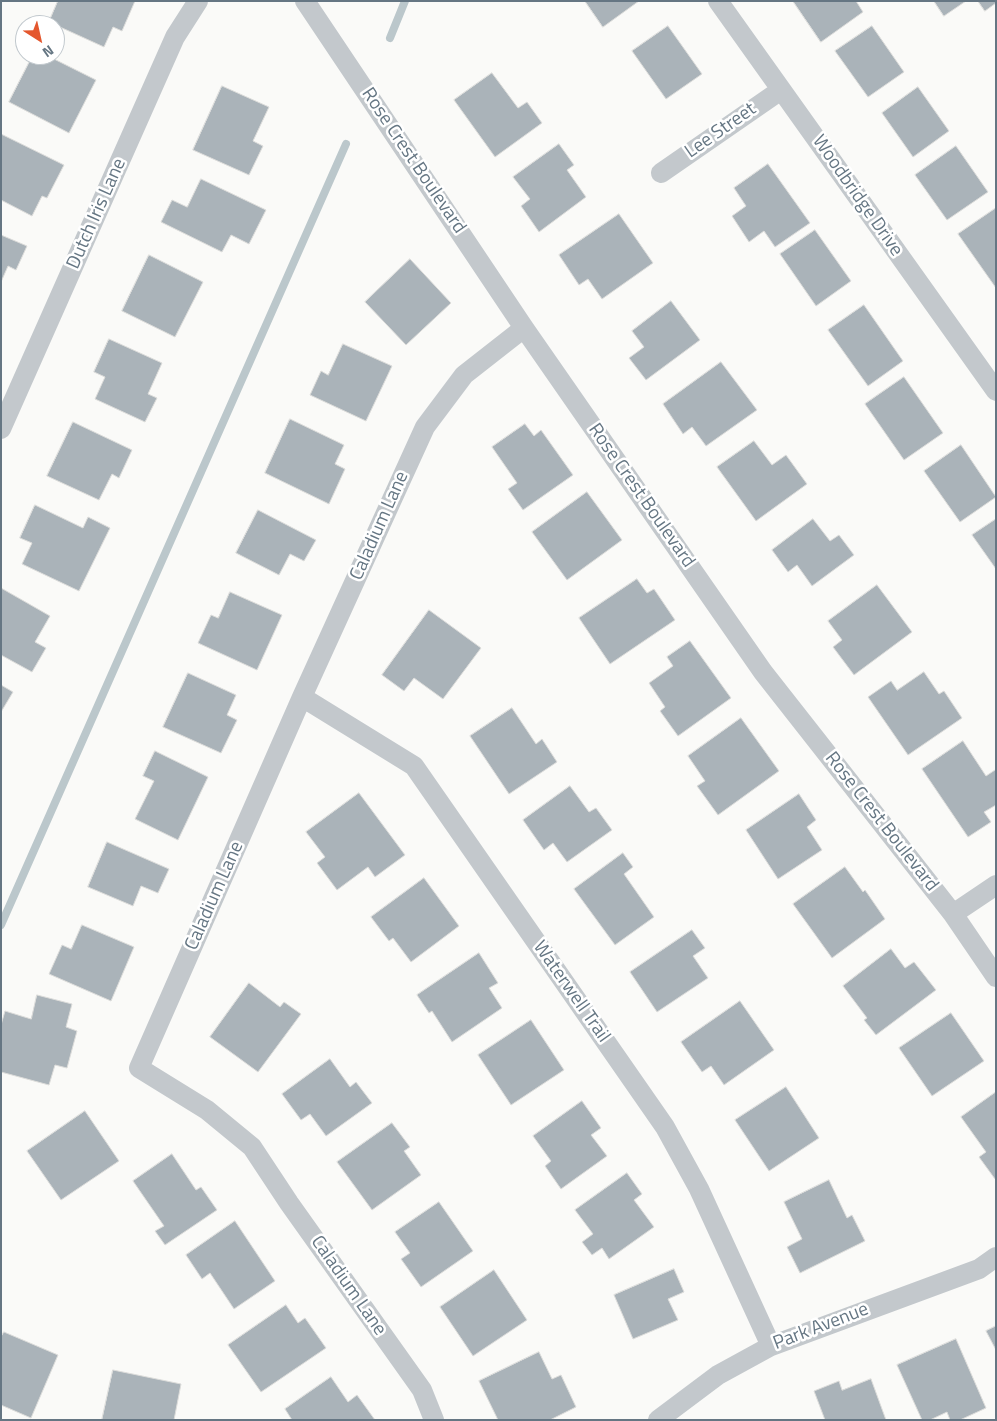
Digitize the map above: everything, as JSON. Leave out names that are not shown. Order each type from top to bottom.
[{"type":"street","name":"Dutch Iris Lane","points":[[1,429],[175,37],[198,1]]},
{"type":"street","name":"Rose Crest Boulevard","points":[[305,1],[524,328],[763,672],[953,914],[996,977]]},
{"type":"street","name":"Woodbridge Drive","points":[[718,1],[996,391]]},
{"type":"street","name":"Lee Street","points":[[661,173],[781,90]]},
{"type":"street","name":"Caladium Lane","points":[[434,1420],[422,1390],[289,1203],[252,1147],[207,1110],[139,1068],[302,697],[424,427],[464,375],[524,328]]},
{"type":"street","name":"Waterwell Trail","points":[[302,697],[414,766],[665,1127],[699,1189],[771,1346]]},
{"type":"street","points":[[953,914],[996,885]]},
{"type":"street","name":"Park Avenue","points":[[658,1420],[718,1375],[771,1346],[980,1269],[996,1257]]},
{"type":"building","points":[[58,1],[135,1],[122,31],[113,27],[104,47],[65,29],[65,15],[52,15]]},
{"type":"building","points":[[585,1],[639,1],[603,27]]},
{"type":"building","points":[[793,1],[856,1],[863,12],[821,42]]},
{"type":"building","points":[[934,1],[966,1],[944,16]]},
{"type":"building","points":[[978,1],[996,1],[996,3],[985,11]]},
{"type":"building","points":[[668,26],[702,74],[666,99],[632,51]]},
{"type":"building","points":[[872,26],[904,72],[868,97],[835,51]]},
{"type":"building","points":[[65,64],[96,80],[69,133],[9,102],[28,65]]},
{"type":"building","points":[[492,73],[518,108],[527,102],[542,123],[495,157],[454,100]]},
{"type":"building","points":[[222,86],[269,107],[253,141],[263,146],[249,175],[193,150]]},
{"type":"building","points":[[918,87],[949,131],[913,157],[882,113]]},
{"type":"building","points":[[1,134],[64,165],[47,198],[42,196],[32,216],[1,200]]},
{"type":"building","points":[[559,144],[574,165],[567,170],[586,197],[539,232],[521,206],[530,199],[513,177]]},
{"type":"building","points":[[956,146],[988,192],[947,220],[915,175]]},
{"type":"building","points":[[768,164],[810,223],[775,247],[764,231],[749,242],[732,216],[746,206],[734,188]]},
{"type":"building","points":[[201,179],[266,210],[249,244],[231,235],[222,252],[161,222],[172,200],[187,207]]},
{"type":"building","points":[[996,208],[996,288],[958,234]]},
{"type":"building","points":[[619,214],[653,263],[602,299],[588,279],[579,285],[559,255]]},
{"type":"building","points":[[815,230],[851,281],[816,306],[780,254]]},
{"type":"building","points":[[1,235],[27,246],[16,270],[8,266],[1,282]]},
{"type":"building","points":[[149,255],[203,282],[175,337],[122,311]]},
{"type":"building","points":[[410,259],[451,303],[406,345],[365,302]]},
{"type":"building","points":[[671,301],[700,340],[646,380],[629,358],[644,347],[632,331]]},
{"type":"building","points":[[864,305],[903,361],[868,386],[828,330]]},
{"type":"building","points":[[109,339],[162,363],[148,394],[157,398],[145,422],[95,399],[105,377],[94,372]]},
{"type":"building","points":[[343,344],[392,366],[366,421],[310,395],[321,371],[328,375]]},
{"type":"building","points":[[721,362],[757,410],[706,446],[692,427],[683,434],[663,404]]},
{"type":"building","points":[[904,377],[943,433],[904,460],[865,404]]},
{"type":"building","points":[[290,419],[344,445],[335,464],[345,469],[329,504],[265,473]]},
{"type":"building","points":[[73,422],[132,450],[119,478],[112,474],[99,500],[47,476]]},
{"type":"building","points":[[525,424],[534,436],[541,430],[573,475],[523,510],[508,489],[517,483],[492,447]]},
{"type":"building","points":[[754,441],[772,465],[786,455],[807,484],[756,521],[717,467]]},
{"type":"building","points":[[961,445],[996,497],[960,522],[924,471]]},
{"type":"building","points":[[587,492],[622,540],[567,580],[532,532]]},
{"type":"building","points":[[35,505],[83,528],[88,517],[110,528],[79,591],[22,564],[32,543],[20,538]]},
{"type":"building","points":[[258,510],[316,540],[304,561],[290,554],[279,575],[236,553]]},
{"type":"building","points":[[813,519],[830,541],[839,535],[854,555],[812,586],[797,565],[788,572],[772,550]]},
{"type":"building","points":[[996,519],[996,569],[972,535]]},
{"type":"building","points":[[637,579],[647,593],[654,589],[675,620],[610,664],[579,618]]},
{"type":"building","points":[[877,585],[912,632],[854,675],[833,647],[842,640],[828,621]]},
{"type":"building","points":[[1,588],[50,616],[35,642],[46,648],[32,672],[1,655]]},
{"type":"building","points":[[230,592],[282,615],[257,670],[198,643],[211,615],[218,618]]},
{"type":"building","points":[[429,610],[481,648],[443,699],[414,678],[404,691],[382,675]]},
{"type":"building","points":[[690,641],[731,698],[678,736],[660,711],[665,707],[649,683],[673,666],[667,657]]},
{"type":"building","points":[[924,672],[939,694],[944,691],[962,718],[908,755],[868,697],[891,681],[897,690]]},
{"type":"building","points":[[188,673],[236,695],[227,715],[237,720],[221,753],[163,727]]},
{"type":"building","points":[[1,685],[13,692],[1,712]]},
{"type":"building","points":[[512,708],[536,744],[542,739],[557,762],[509,794],[470,736]]},
{"type":"building","points":[[741,718],[779,771],[718,815],[697,786],[705,781],[688,756]]},
{"type":"building","points":[[963,741],[986,776],[995,770],[996,772],[996,805],[984,812],[991,822],[968,837],[922,769]]},
{"type":"building","points":[[155,751],[208,777],[178,840],[135,819],[154,781],[143,776]]},
{"type":"building","points":[[570,786],[589,812],[596,808],[612,830],[567,862],[553,843],[544,850],[523,820]]},
{"type":"building","points":[[359,793],[405,855],[375,877],[368,867],[337,890],[317,863],[325,857],[306,832]]},
{"type":"building","points":[[799,794],[816,820],[807,827],[822,850],[778,879],[746,830]]},
{"type":"building","points":[[107,842],[169,869],[158,893],[141,886],[133,906],[88,887]]},
{"type":"building","points":[[623,853],[633,867],[624,874],[654,917],[615,945],[574,889]]},
{"type":"building","points":[[845,867],[863,892],[865,890],[885,919],[832,958],[793,904]]},
{"type":"building","points":[[424,878],[459,926],[411,962],[393,938],[389,941],[371,917]]},
{"type":"building","points":[[82,925],[134,947],[111,1001],[49,974],[62,945],[71,949]]},
{"type":"building","points":[[692,930],[705,948],[693,956],[708,978],[657,1012],[630,972]]},
{"type":"building","points":[[891,949],[905,968],[914,962],[936,990],[876,1035],[864,1020],[867,1018],[843,986]]},
{"type":"building","points":[[479,953],[498,983],[489,988],[502,1008],[452,1042],[432,1011],[429,1013],[417,995]]},
{"type":"building","points":[[249,983],[280,1007],[284,1002],[301,1014],[258,1072],[210,1037]]},
{"type":"building","points":[[37,995],[72,1004],[66,1027],[77,1031],[67,1068],[55,1065],[49,1085],[1,1072],[1,1025],[5,1011],[31,1019]]},
{"type":"building","points":[[740,1001],[774,1050],[724,1085],[711,1066],[702,1072],[681,1042]]},
{"type":"building","points":[[951,1013],[984,1061],[932,1096],[899,1048]]},
{"type":"building","points":[[531,1020],[564,1070],[511,1105],[478,1055]]},
{"type":"building","points":[[330,1059],[350,1087],[356,1082],[372,1103],[326,1136],[310,1114],[301,1120],[282,1094]]},
{"type":"building","points":[[786,1087],[819,1138],[769,1171],[735,1120]]},
{"type":"building","points":[[996,1092],[995,1179],[979,1157],[986,1152],[961,1117]]},
{"type":"building","points":[[582,1101],[601,1128],[591,1135],[607,1156],[561,1189],[545,1166],[551,1161],[533,1136]]},
{"type":"building","points":[[85,1111],[119,1161],[61,1200],[27,1151]]},
{"type":"building","points":[[392,1123],[410,1147],[404,1151],[421,1175],[372,1210],[337,1162]]},
{"type":"building","points":[[172,1154],[196,1190],[201,1187],[217,1210],[165,1245],[155,1231],[164,1226],[133,1181]]},
{"type":"building","points":[[627,1173],[642,1194],[634,1200],[654,1227],[609,1259],[602,1248],[592,1255],[582,1242],[593,1234],[575,1210]]},
{"type":"building","points":[[829,1180],[847,1218],[852,1215],[865,1241],[800,1273],[787,1247],[802,1239],[784,1202]]},
{"type":"building","points":[[439,1202],[473,1251],[421,1287],[401,1259],[410,1253],[395,1232]]},
{"type":"building","points":[[235,1221],[275,1281],[234,1309],[210,1273],[202,1279],[186,1255]]},
{"type":"building","points":[[674,1269],[684,1292],[668,1299],[678,1320],[633,1339],[614,1295]]},
{"type":"building","points":[[494,1270],[527,1320],[473,1356],[440,1307]]},
{"type":"building","points":[[286,1305],[298,1323],[305,1318],[326,1348],[261,1392],[228,1345]]},
{"type":"building","points":[[996,1326],[996,1350],[986,1331]]},
{"type":"building","points":[[4,1332],[58,1355],[31,1418],[1,1405],[1,1337]]},
{"type":"building","points":[[956,1339],[986,1408],[960,1420],[950,1420],[947,1412],[930,1420],[922,1420],[897,1365]]},
{"type":"building","points":[[539,1352],[552,1379],[561,1375],[576,1407],[550,1420],[498,1420],[479,1381]]},
{"type":"building","points":[[113,1370],[181,1384],[174,1420],[102,1420]]},
{"type":"building","points":[[331,1377],[348,1402],[357,1395],[375,1420],[292,1420],[285,1409]]},
{"type":"building","points":[[871,1379],[886,1420],[825,1420],[814,1391],[839,1381],[842,1390]]},
{"type":"waterway","points":[[390,38],[405,1]]},
{"type":"waterway","points":[[1,925],[346,144]]}]
